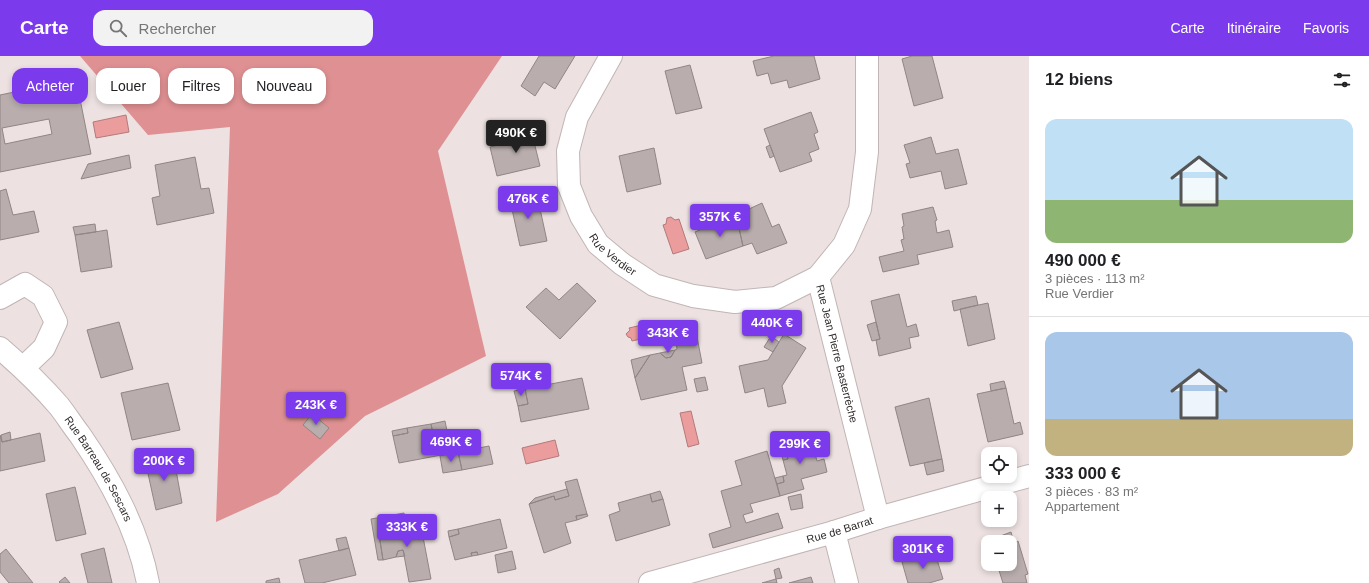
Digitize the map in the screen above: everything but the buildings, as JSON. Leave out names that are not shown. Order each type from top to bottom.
[{"type":"street","name":"Rue Verdier","points":[[610,56],[577,117],[568,151],[569,186],[581,216],[598,244],[622,264],[654,285],[693,296],[734,302],[776,298],[818,277]]},
{"type":"street","name":"Rue Jean Pierre Basterrèche","points":[[867,56],[867,152],[860,210],[844,245],[818,277],[878,518]]},
{"type":"street","points":[[0,298],[25,284],[43,296],[56,322],[44,348],[23,368]]},
{"type":"street","name":"Rue Barreau de Sescars","points":[[0,348],[23,368],[59,406],[95,457],[134,530],[148,583]]},
{"type":"street","name":"Rue de Barrat","points":[[650,583],[1029,476]]},
{"type":"street","points":[[834,532],[847,583]]},
{"type":"shaded area","points":[[80,56],[502,56],[438,151],[486,356],[365,416],[278,494],[216,522],[230,127],[148,135],[121,104],[160,104],[160,68],[96,68],[96,75]]},
{"type":"shaded area","points":[[126,115],[129,132],[96,138],[93,122]]},
{"type":"shaded area","points":[[671,217],[675,220],[679,219],[689,249],[673,254],[663,225],[666,224],[667,218]]},
{"type":"shaded area","points":[[655,322],[658,335],[632,341],[626,334],[630,330],[629,328]]},
{"type":"shaded area","points":[[691,411],[699,444],[688,447],[680,413]]},
{"type":"shaded area","points":[[555,440],[559,456],[526,464],[522,448]]}]
